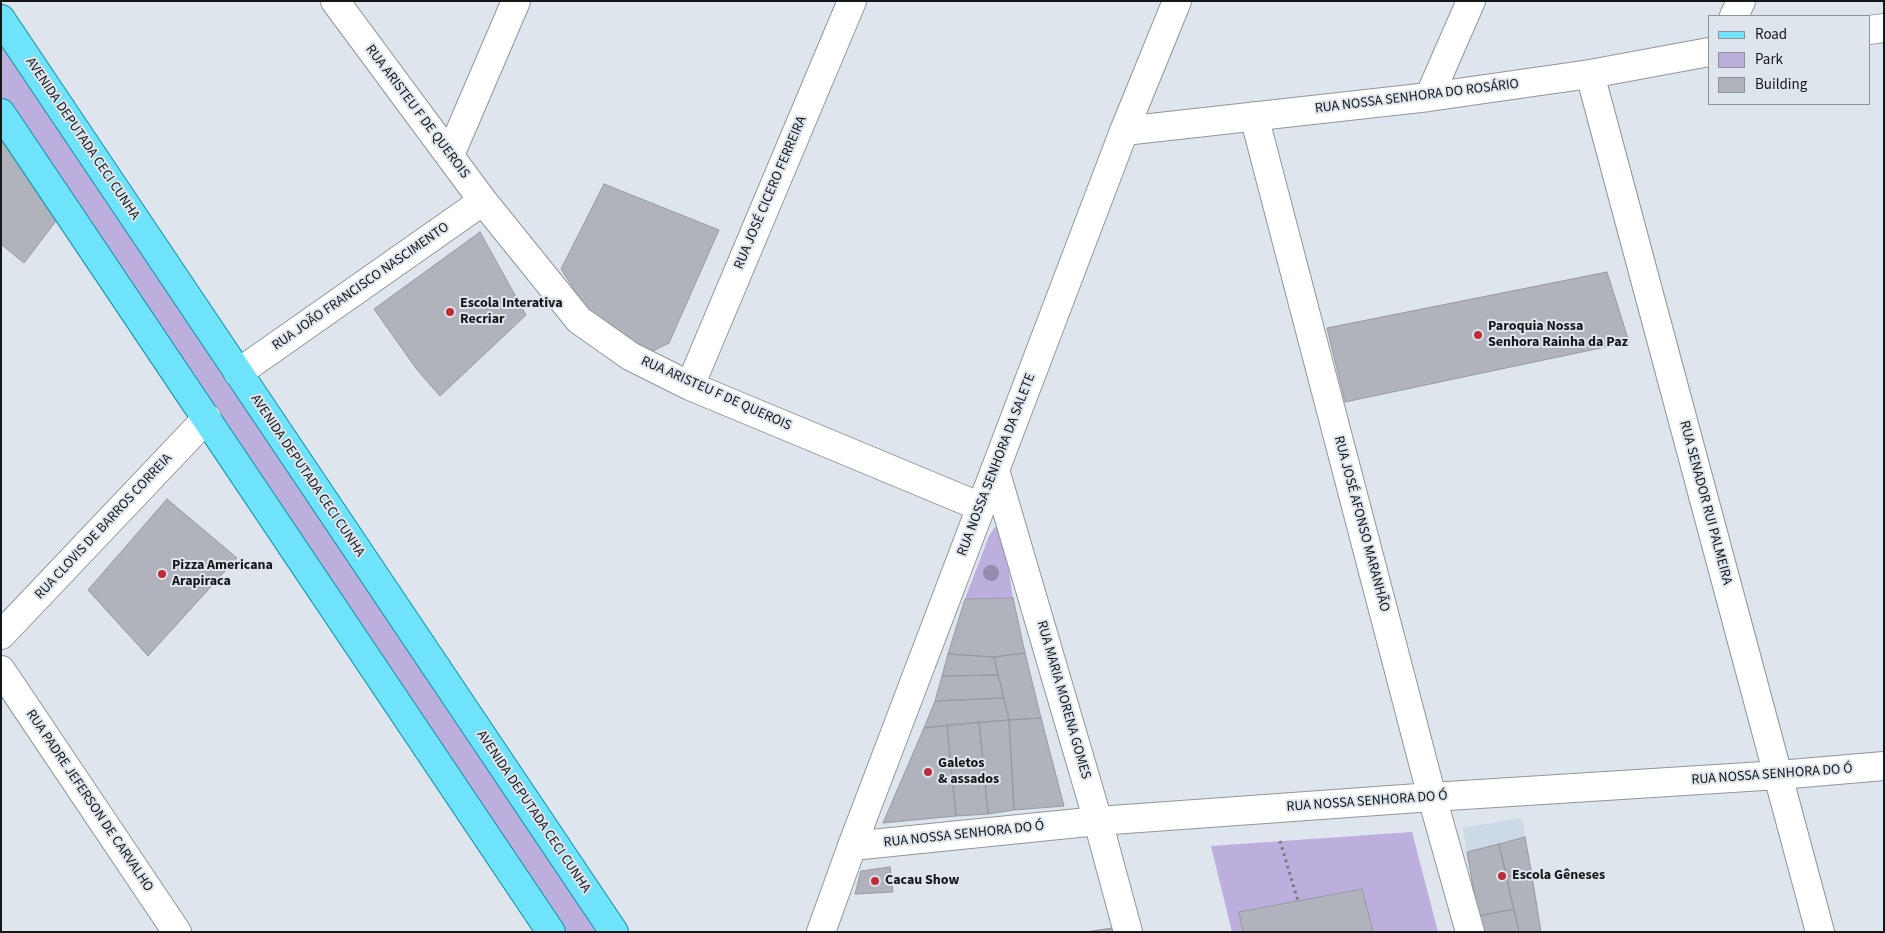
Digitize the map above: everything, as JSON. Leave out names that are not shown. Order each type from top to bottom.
[{"type":"main road","name":"AVENIDA DEPUTADA CECI CUNHA","points":[[1,19],[614,932]]},
{"type":"main road","points":[[1,113],[551,932]]},
{"type":"street","name":"RUA ARISTEU F DE QUEROIS","points":[[335,1],[483,201],[579,320],[630,356],[690,386],[980,507]]},
{"type":"street","points":[[450,155],[516,1]]},
{"type":"street","name":"RUA JOSÉ CICERO FERREIRA","points":[[690,386],[852,1]]},
{"type":"street","name":"RUA NOSSA SENHORA DA SALETE","points":[[821,932],[980,507],[1124,131],[1177,1]]},
{"type":"street","points":[[1429,97],[1471,1]]},
{"type":"street","points":[[1734,15],[1741,1]]},
{"type":"street","points":[[1870,30],[1884,28]]},
{"type":"street","name":"RUA NOSSA SENHORA DO ROSÁRIO","points":[[1124,131],[1429,97],[1590,74],[1708,52]]},
{"type":"street","name":"RUA SENADOR RUI PALMEIRA","points":[[1590,74],[1820,932]]},
{"type":"street","name":"RUA JOSÉ AFONSO MARANHÃO","points":[[1254,116],[1432,797],[1470,932]]},
{"type":"street","name":"RUA JOÃO FRANCISCO NASCIMENTO","points":[[238,373],[483,201]]},
{"type":"street","name":"RUA CLOVIS DE BARROS CORREIA","points":[[1,636],[206,418]]},
{"type":"street","name":"RUA MARIA MORENA GOMES","points":[[995,470],[1098,821],[1128,932]]},
{"type":"street","name":"RUA PADRE JEFERSON DE CARVALHO","points":[[1,670],[177,932]]},
{"type":"street","name":"RUA NOSSA SENHORA DO Ó","points":[[852,846],[1098,821],[1779,775],[1884,766]]},
{"type":"path","points":[[1280,841],[1298,902]]},
{"type":"shaded area","name":"Escola Gêneses","points":[[1522,818],[1541,932],[1480,932],[1463,828]]},
{"type":"green space","points":[[1,19],[614,932],[551,932],[1,113]]},
{"type":"green space","points":[[995,527],[1001,529],[1004,538],[1013,598],[965,599],[989,536]]},
{"type":"green space","points":[[1412,832],[1438,932],[1232,932],[1211,846]]},
{"type":"building","points":[[1,133],[56,221],[24,263],[1,244]]},
{"type":"building","points":[[604,184],[719,230],[669,343],[647,354],[590,314],[561,269]]},
{"type":"building","name":"Escola Interativa Recriar","points":[[480,232],[526,315],[440,396],[418,371],[374,309]]},
{"type":"building","name":"Paroquia Nossa Senhora Rainha da Paz","points":[[1607,272],[1629,342],[1345,402],[1327,328]]},
{"type":"building","name":"Pizza Americana Arapiraca","points":[[167,499],[237,558],[148,656],[88,590]]},
{"type":"building","points":[[1013,598],[1025,653],[994,657],[948,654],[965,599]]},
{"type":"building","points":[[1025,653],[1041,718],[1009,720],[994,657]]},
{"type":"building","points":[[948,654],[994,657],[998,675],[942,676]]},
{"type":"building","points":[[998,675],[1004,698],[935,701],[942,676]]},
{"type":"building","points":[[1004,698],[1009,720],[924,728],[935,701]]},
{"type":"building","points":[[1041,718],[1064,806],[1014,810],[1009,720]]},
{"type":"building","points":[[1009,720],[1014,810],[988,814],[979,722]]},
{"type":"building","points":[[979,722],[988,814],[956,816],[947,725]]},
{"type":"building","name":"Galetos & assados","points":[[947,725],[956,816],[883,823],[924,728]]},
{"type":"building","points":[[1525,837],[1531,870],[1506,877],[1499,844]]},
{"type":"building","points":[[1499,844],[1514,909],[1478,916],[1467,852]]},
{"type":"building","name":"Cacau Show","points":[[890,867],[893,892],[855,894],[861,871]]},
{"type":"building","points":[[1531,870],[1541,932],[1519,932],[1506,877]]},
{"type":"building","points":[[1362,889],[1373,932],[1243,932],[1239,912]]},
{"type":"building","points":[[1514,909],[1519,932],[1480,932],[1478,916]]},
{"type":"building","points":[[1126,926],[1128,932],[1085,932]]},
{"type":"place","name":"Escola Interativa Recriar","points":[[450,312]]},
{"type":"place","name":"Paroquia Nossa Senhora Rainha da Paz","points":[[1478,335]]},
{"type":"place","name":"Pizza Americana Arapiraca","points":[[162,574]]},
{"type":"place","name":"Galetos & assados","points":[[928,772]]},
{"type":"place","name":"Escola Gêneses","points":[[1502,876]]},
{"type":"place","name":"Cacau Show","points":[[875,881]]}]
